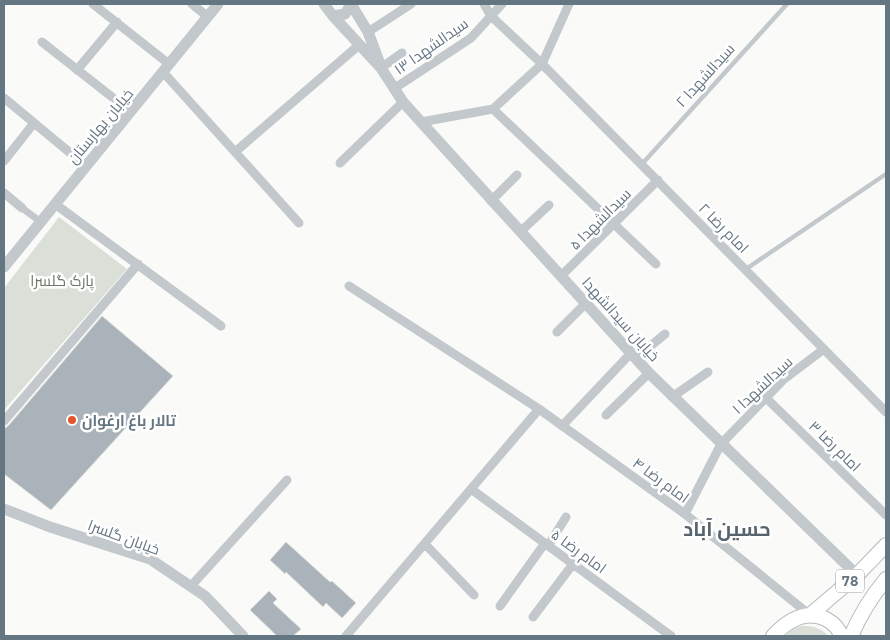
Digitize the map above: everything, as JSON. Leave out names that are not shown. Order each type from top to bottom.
[{"type":"main road","name":"78","points":[[773,636],[785,624],[810,614],[857,575],[886,545]]},
{"type":"main road","name":"78","points":[[851,636],[859,616],[886,579]]},
{"type":"main road","points":[[810,614],[832,622],[841,636]]},
{"type":"street","points":[[192,4],[208,17]]},
{"type":"street","name":"خیابان بهارستان","points":[[4,267],[218,4]]},
{"type":"street","points":[[324,4],[381,68]]},
{"type":"street","points":[[333,16],[345,14],[351,4],[368,32],[381,68]]},
{"type":"street","points":[[368,32],[411,4]]},
{"type":"street","name":"امام رضا ۲","points":[[484,4],[491,16],[542,64],[824,349],[884,406]]},
{"type":"street","name":"سیدالشهدا ۱۳","points":[[395,88],[472,38],[502,4]]},
{"type":"street","points":[[421,122],[492,109],[542,64],[569,4]]},
{"type":"street","points":[[97,5],[166,68],[235,152],[299,223]]},
{"type":"street","points":[[77,70],[117,22]]},
{"type":"street","points":[[42,42],[130,113]]},
{"type":"street","points":[[235,152],[360,45]]},
{"type":"street","points":[[381,68],[402,53]]},
{"type":"street","name":"خیابان سیدالشهدا","points":[[381,68],[403,102],[633,356],[672,397],[857,575]]},
{"type":"street","points":[[4,98],[86,166]]},
{"type":"street","points":[[340,163],[403,102]]},
{"type":"street","points":[[492,109],[656,264]]},
{"type":"street","points":[[4,161],[34,123]]},
{"type":"street","points":[[491,200],[517,175]]},
{"type":"street","name":"سیدالشهدا ۵","points":[[561,276],[658,180]]},
{"type":"street","points":[[4,193],[41,222]]},
{"type":"street","points":[[55,204],[221,326]]},
{"type":"street","points":[[520,232],[549,205]]},
{"type":"street","points":[[4,421],[138,264]]},
{"type":"street","name":"امام رضا ۴","points":[[349,286],[539,409],[686,514],[810,614]]},
{"type":"street","points":[[557,332],[586,303]]},
{"type":"street","points":[[562,426],[633,356],[665,334]]},
{"type":"street","name":"سیدالشهدا ۱","points":[[721,444],[783,380],[824,349]]},
{"type":"street","points":[[672,397],[708,372]]},
{"type":"street","points":[[606,415],[649,373]]},
{"type":"street","name":"امام رضا ۳","points":[[765,397],[886,515]]},
{"type":"street","points":[[346,636],[539,409]]},
{"type":"street","points":[[686,514],[721,444]]},
{"type":"street","points":[[192,586],[287,480]]},
{"type":"street","name":"امام رضا ۵","points":[[471,489],[670,636]]},
{"type":"street","name":"خیابان گلسرا","points":[[4,510],[150,559],[206,596],[243,636]]},
{"type":"street","points":[[500,606],[566,517]]},
{"type":"street","points":[[425,544],[474,595]]},
{"type":"street","points":[[533,617],[573,564]]},
{"type":"lane","name":"سیدالشهدا ۲","points":[[642,164],[787,4]]},
{"type":"lane","points":[[746,269],[886,174]]},
{"type":"green space","name":"پارک گلسرا","points":[[59,217],[127,269],[4,410],[4,288]]},
{"type":"green space","points":[[801,626],[816,628],[828,636],[786,636],[791,630]]},
{"type":"building","name":"تالار باغ ارغوان","points":[[102,316],[173,376],[51,510],[4,474],[4,429]]},
{"type":"building","points":[[286,542],[356,603],[342,618],[326,603],[323,607],[286,572],[285,574],[270,560]]},
{"type":"building","points":[[269,591],[277,599],[273,603],[301,629],[293,636],[277,636],[250,610]]},
{"type":"place","name":"تالار باغ ارغوان","points":[[72,420]]},
{"type":"district","name":"حسین آباد","points":[[727,528]]}]
